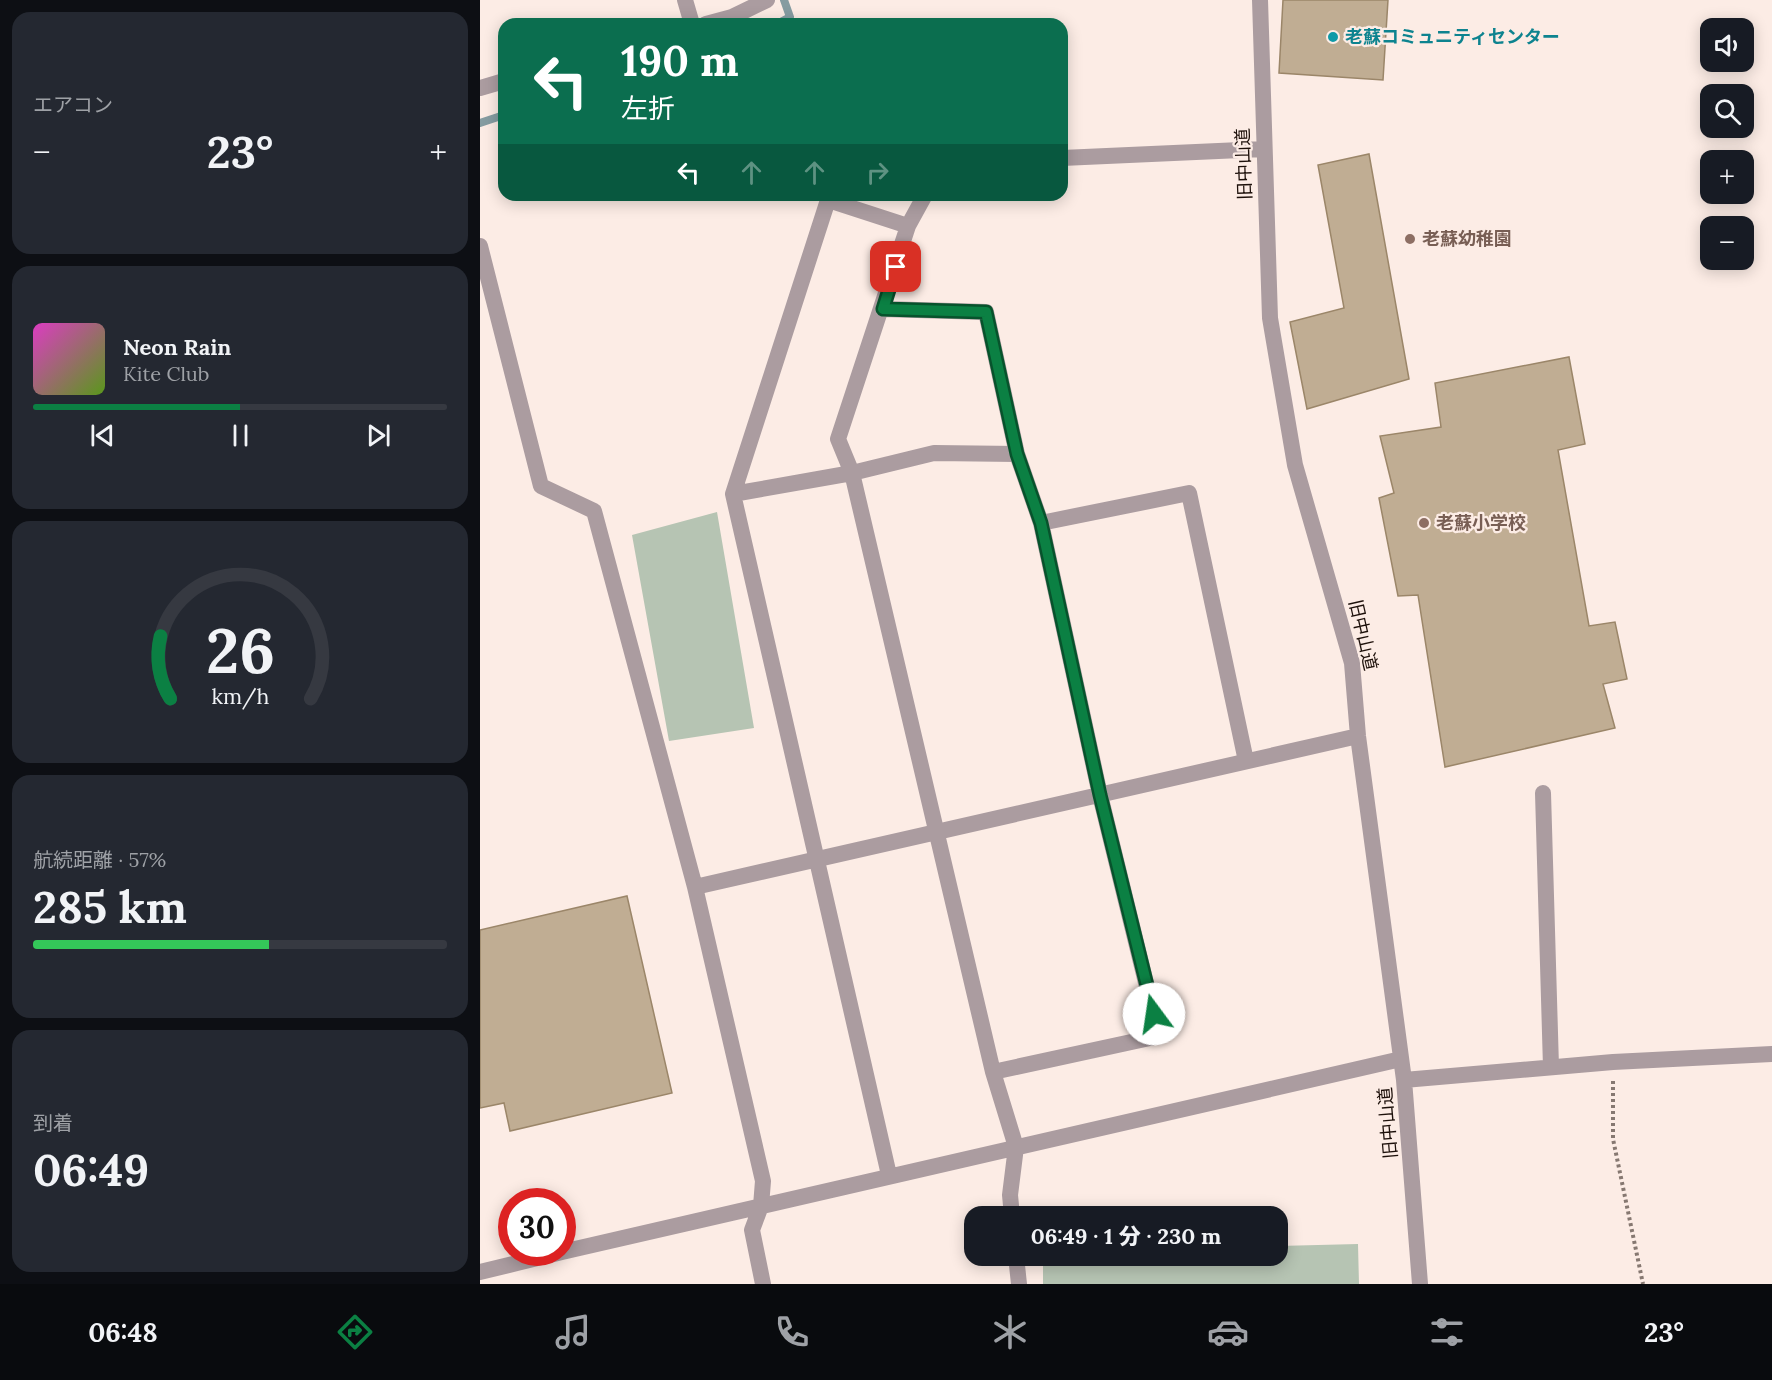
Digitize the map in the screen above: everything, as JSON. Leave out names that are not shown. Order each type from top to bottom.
[{"type":"street","points":[[685,0],[691,18]]},
{"type":"street","points":[[728,18],[767,0]]},
{"type":"street","name":"旧中山道","points":[[1260,0],[1270,318],[1282,402],[1295,465],[1352,663],[1358,736],[1404,1080],[1420,1284]]},
{"type":"street","points":[[480,88],[498,83]]},
{"type":"street","points":[[1068,158],[1263,149]]},
{"type":"street","points":[[828,201],[733,494],[889,1175]]},
{"type":"street","points":[[831,201],[908,226]]},
{"type":"street","points":[[922,201],[908,226],[883,309],[838,439],[852,473],[993,1072],[1016,1146],[1010,1195],[1011,1206]]},
{"type":"street","points":[[480,246],[542,486],[594,511],[695,887],[763,1181],[761,1206],[752,1230],[763,1284]]},
{"type":"street","points":[[883,309],[986,312],[1017,454],[1041,523],[1100,795],[1159,1036],[993,1072]]},
{"type":"street","points":[[733,494],[852,473],[934,453],[1017,454]]},
{"type":"street","points":[[1041,523],[1189,494],[1246,761]]},
{"type":"street","points":[[695,887],[1358,736]]},
{"type":"street","points":[[1544,793],[1551,1066]]},
{"type":"street","points":[[1404,1080],[1551,1066],[1772,1054]]},
{"type":"street","points":[[576,1249],[1401,1059]]},
{"type":"street","points":[[480,1272],[505,1266]]},
{"type":"street","points":[[1017,1266],[1019,1284]]},
{"type":"path","points":[[1613,1062],[1612,1139],[1643,1284]]},
{"type":"green space","points":[[717,512],[754,728],[669,741],[632,535]]},
{"type":"green space","points":[[1358,1244],[1359,1284],[1043,1284],[1043,1266],[1288,1266],[1288,1246]]},
{"type":"building","name":"老蘇コミュニティセンター","points":[[1283,0],[1388,0],[1383,80],[1279,73]]},
{"type":"building","name":"老蘇幼稚園","points":[[1369,154],[1409,379],[1307,409],[1290,322],[1344,308],[1318,165]]},
{"type":"building","name":"老蘇小学校","points":[[1569,357],[1585,444],[1558,450],[1589,626],[1615,622],[1627,679],[1603,684],[1615,728],[1445,767],[1418,595],[1398,596],[1379,498],[1394,493],[1380,436],[1441,427],[1435,383]]},
{"type":"building","points":[[627,896],[672,1093],[510,1131],[504,1103],[480,1108],[480,930]]},
{"type":"waterway","points":[[784,0],[790,17],[788,18]]},
{"type":"waterway","points":[[480,123],[498,117]]},
{"type":"place","name":"老蘇コミュニティセンター","points":[[1333,37]]},
{"type":"place","name":"老蘇幼稚園","points":[[1410,239]]},
{"type":"place","name":"老蘇小学校","points":[[1424,523]]},
{"type":"route","points":[[896,267],[883,309],[986,312],[1017,454],[1041,523],[1100,795],[1154,1014]]}]
